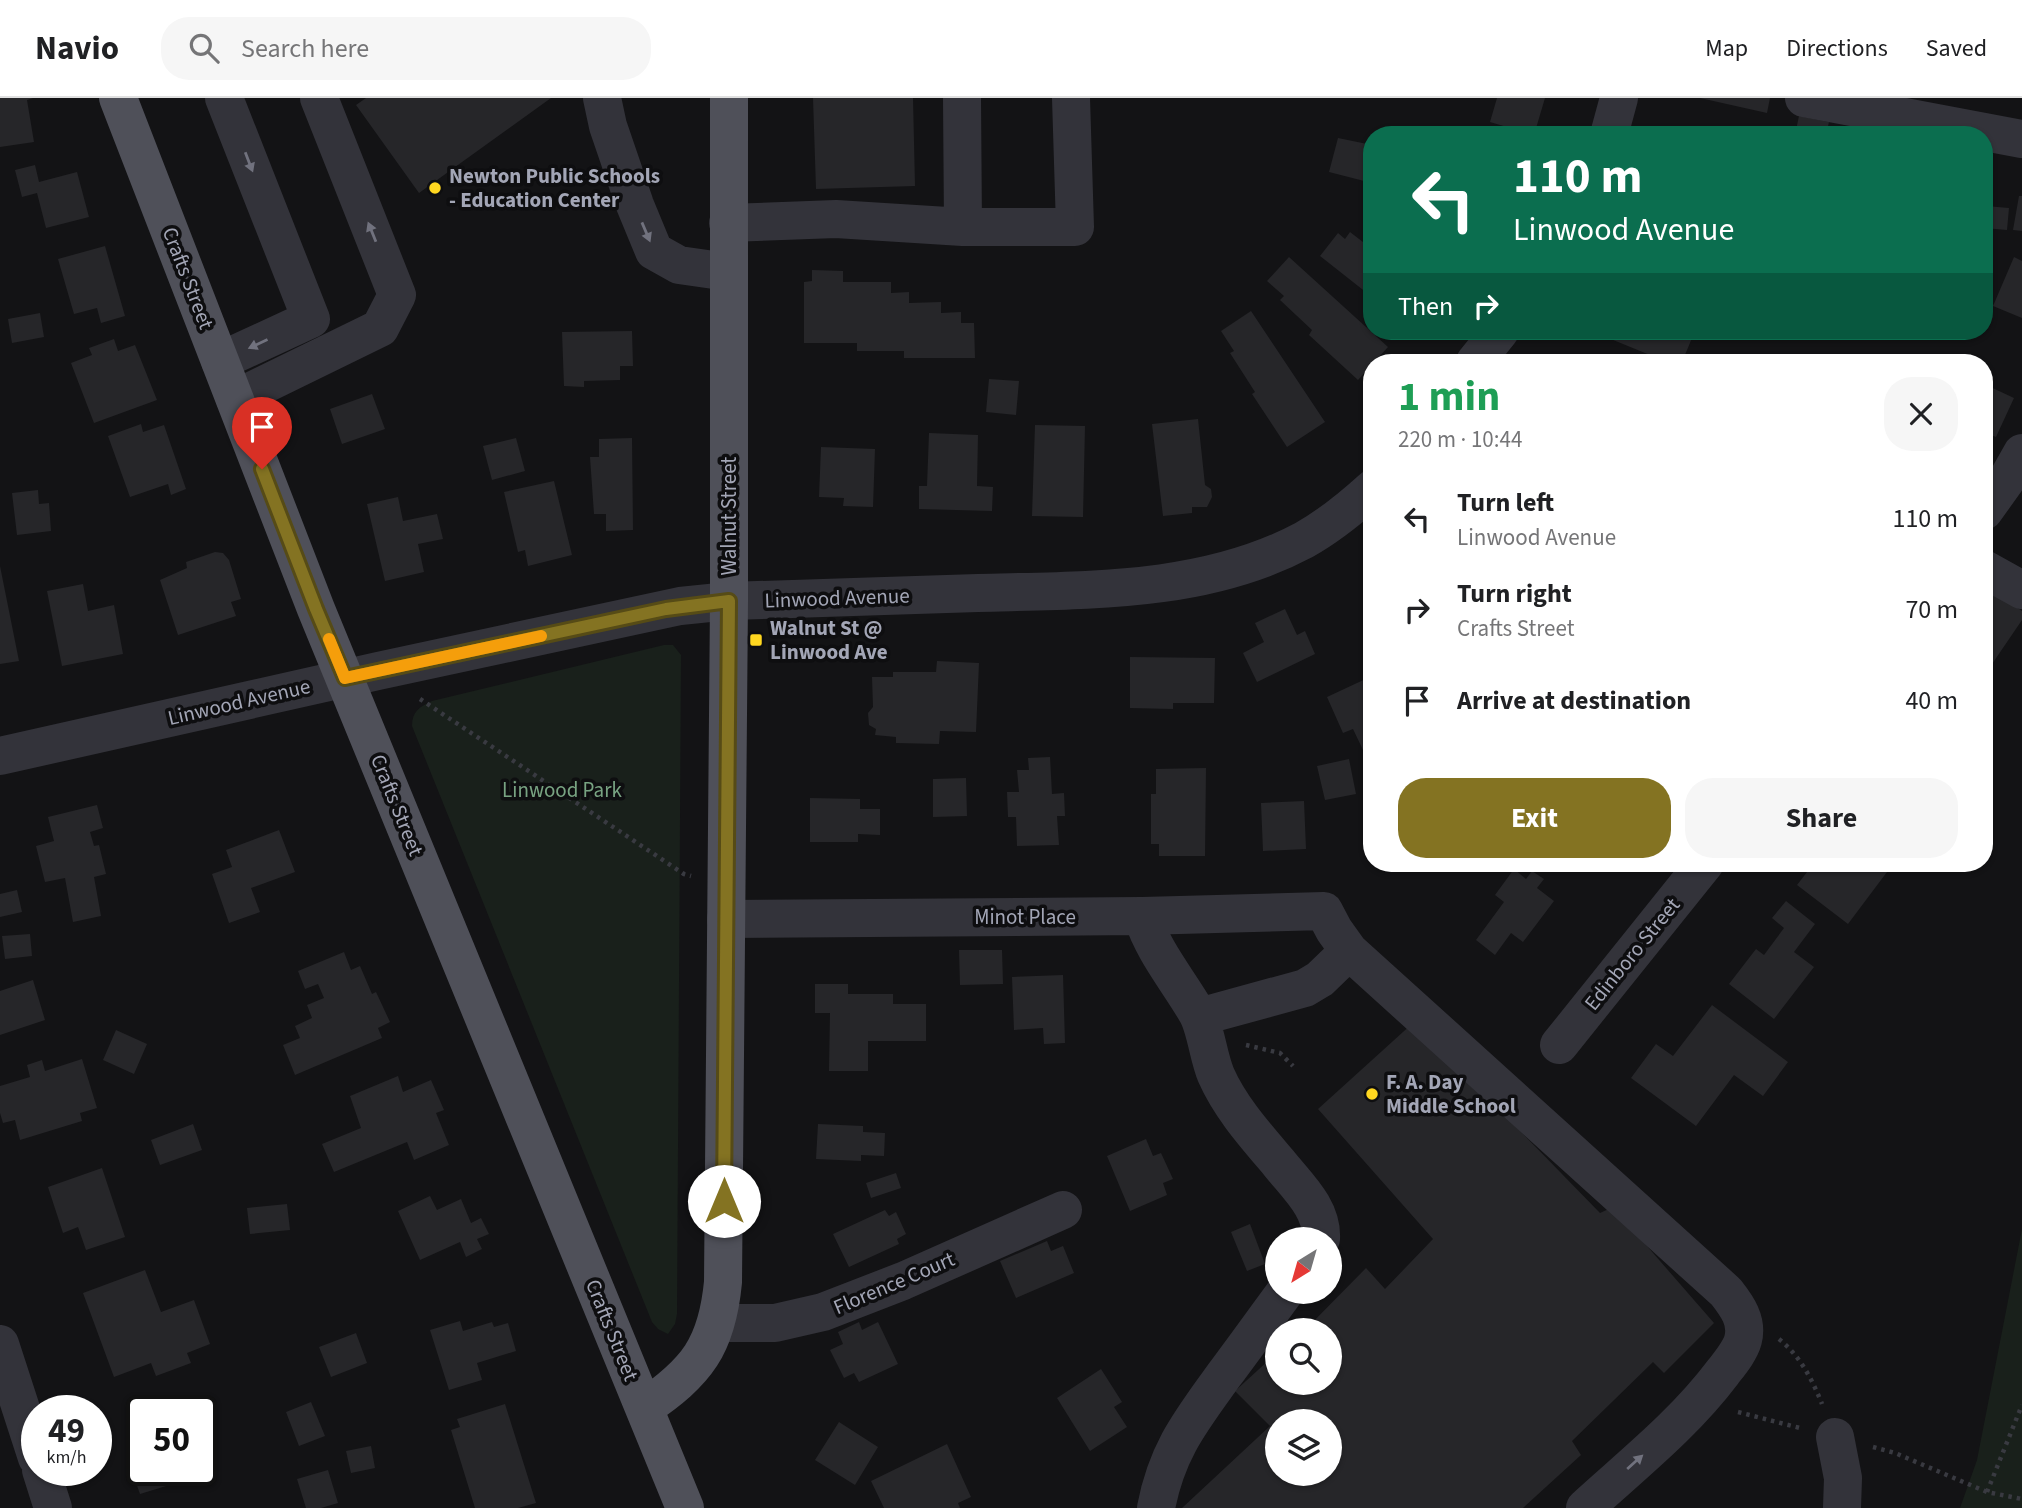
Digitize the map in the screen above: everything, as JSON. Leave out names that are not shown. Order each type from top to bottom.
[{"type":"main road","name":"Crafts Street","points":[[118,98],[316,609],[685,1508]]},
{"type":"main road","name":"Walnut Street","points":[[644,1408],[695,1365],[707,1347],[716,1323],[724,1275],[729,601],[729,98]]},
{"type":"street","points":[[224,98],[311,319],[344,346]]},
{"type":"street","points":[[235,399],[380,328],[397,295],[319,98]]},
{"type":"street","points":[[603,98],[608,126],[654,251],[679,265],[728,272]]},
{"type":"street","points":[[962,98],[963,227]]},
{"type":"street","points":[[728,223],[836,219],[963,227],[1075,227],[1072,98]]},
{"type":"street","points":[[1611,126],[1619,98]]},
{"type":"street","points":[[1804,98],[1953,126]]},
{"type":"street","points":[[1993,134],[2022,139]]},
{"type":"street","points":[[220,362],[311,319]]},
{"type":"street","points":[[1481,354],[1493,340]]},
{"type":"street","points":[[1993,498],[2022,453]]},
{"type":"street","name":"Linwood Avenue","points":[[0,756],[666,609],[729,601],[1089,590],[1183,580],[1239,567],[1288,548],[1324,528],[1363,496]]},
{"type":"street","points":[[1993,574],[2022,590]]},
{"type":"street","name":"Edinboro Street","points":[[1559,1045],[1698,872]]},
{"type":"street","name":"Minot Place","points":[[726,919],[1142,916],[1324,911],[1349,951]]},
{"type":"street","points":[[1142,916],[1159,956],[1199,1017],[1208,1052],[1225,1093],[1313,1205],[1321,1227]]},
{"type":"street","points":[[1199,1017],[1305,988],[1320,979],[1349,951],[1726,1292],[1737,1305],[1744,1322],[1743,1341],[1731,1362],[1709,1391],[1682,1419],[1585,1508]]},
{"type":"street","name":"Florence Court","points":[[716,1323],[775,1323],[823,1312],[903,1281],[1063,1210]]},
{"type":"street","points":[[1156,1508],[1161,1482],[1188,1424],[1276,1304]]},
{"type":"street","points":[[0,1344],[21,1409]]},
{"type":"street","points":[[1835,1437],[1843,1478],[1842,1508]]},
{"type":"street","points":[[46,1486],[53,1508]]},
{"type":"path","points":[[417,697],[684,874],[727,878]]},
{"type":"path","points":[[1236,1043],[1280,1052],[1293,1066]]},
{"type":"path","points":[[1744,1322],[1770,1333],[1785,1344],[1802,1363],[1813,1382],[1835,1437]]},
{"type":"path","points":[[1987,1492],[2022,1405]]},
{"type":"green space","name":"Linwood Park","points":[[673,645],[681,655],[677,1314],[675,1324],[668,1334],[652,1322],[412,726],[417,710],[432,701]]},
{"type":"green space","points":[[2022,1229],[2022,1508],[1960,1508],[1977,1460]]},
{"type":"building","points":[[0,98],[33,98],[27,100],[34,142],[0,147]]},
{"type":"building","name":"Newton Public Schools - Education Center","points":[[366,98],[551,98],[419,193],[356,105]]},
{"type":"building","points":[[813,98],[913,98],[915,186],[816,189]]},
{"type":"building","points":[[1497,98],[1545,98],[1537,126],[1504,126],[1490,122]]},
{"type":"building","points":[[1700,98],[1770,98],[1767,113]]},
{"type":"building","points":[[1799,116],[1829,122],[1828,126],[1797,126]]},
{"type":"building","points":[[1338,138],[1363,143],[1363,181],[1329,172]]},
{"type":"building","points":[[35,165],[39,182],[77,172],[89,217],[46,228],[37,193],[22,197],[15,170]]},
{"type":"building","points":[[2019,196],[2022,196],[2022,231],[2013,230]]},
{"type":"building","points":[[1993,207],[2009,208],[2007,230],[1993,229]]},
{"type":"building","points":[[1350,232],[1363,242],[1363,290],[1320,256],[1338,233],[1345,239]]},
{"type":"building","points":[[105,246],[125,316],[101,323],[97,308],[74,314],[58,259]]},
{"type":"building","points":[[1289,257],[1363,324],[1363,340],[1380,340],[1388,347],[1382,354],[1363,354],[1363,374],[1358,380],[1309,335],[1312,330],[1280,300],[1284,296],[1267,281]]},
{"type":"building","points":[[2014,257],[2022,261],[2022,318],[1993,306]]},
{"type":"building","points":[[812,270],[843,271],[843,282],[891,282],[891,293],[909,292],[909,303],[941,302],[941,313],[961,312],[961,323],[974,323],[975,358],[904,358],[904,351],[857,351],[857,343],[804,343],[804,282],[812,281]]},
{"type":"building","points":[[1251,311],[1325,422],[1287,447],[1252,394],[1255,392],[1230,353],[1234,351],[1221,331]]},
{"type":"building","points":[[40,313],[44,337],[12,343],[8,319]]},
{"type":"building","points":[[632,331],[633,366],[620,366],[620,380],[584,381],[584,387],[564,386],[562,332]]},
{"type":"building","points":[[114,339],[118,351],[135,345],[157,400],[94,423],[71,363],[92,355],[89,348]]},
{"type":"building","points":[[1613,340],[1691,340],[1685,354],[1647,354]]},
{"type":"building","points":[[989,379],[1019,381],[1016,415],[986,412]]},
{"type":"building","points":[[1993,388],[2014,398],[1996,437],[1993,436]]},
{"type":"building","points":[[372,394],[385,429],[342,444],[330,409]]},
{"type":"building","points":[[1198,419],[1205,485],[1211,489],[1212,497],[1207,507],[1192,507],[1192,513],[1163,516],[1152,424]]},
{"type":"building","points":[[141,424],[143,432],[164,425],[186,489],[171,495],[168,484],[130,497],[108,436]]},
{"type":"building","points":[[1035,425],[1085,426],[1083,517],[1032,516]]},
{"type":"building","points":[[929,433],[978,435],[977,486],[993,487],[992,511],[919,509],[919,486],[927,486]]},
{"type":"building","points":[[516,438],[525,471],[492,480],[483,446]]},
{"type":"building","points":[[632,438],[633,530],[606,531],[606,514],[594,514],[590,457],[599,457],[599,439]]},
{"type":"building","points":[[821,447],[875,449],[873,507],[843,506],[844,498],[819,497]]},
{"type":"building","points":[[554,481],[572,555],[528,566],[525,550],[518,552],[504,492]]},
{"type":"building","points":[[38,490],[39,504],[49,503],[51,531],[17,535],[12,493]]},
{"type":"building","points":[[398,497],[403,521],[437,514],[443,539],[418,544],[424,572],[385,581],[367,504]]},
{"type":"building","points":[[215,552],[223,553],[229,560],[241,599],[231,602],[236,616],[178,635],[160,580],[187,568],[186,562]]},
{"type":"building","points":[[0,566],[19,661],[0,664]]},
{"type":"building","points":[[83,584],[88,611],[114,605],[123,654],[62,666],[47,591]]},
{"type":"building","points":[[1993,590],[2022,611],[2022,620],[1993,663]]},
{"type":"building","points":[[1285,609],[1297,635],[1305,631],[1315,654],[1257,682],[1243,653],[1264,642],[1255,623]]},
{"type":"building","points":[[1130,657],[1215,658],[1214,703],[1173,703],[1173,709],[1130,708]]},
{"type":"building","points":[[937,661],[979,663],[976,732],[940,731],[939,744],[896,743],[896,737],[875,735],[876,729],[869,725],[868,713],[873,707],[872,677],[893,677],[893,672],[936,672]]},
{"type":"building","points":[[1363,680],[1363,750],[1353,729],[1343,733],[1327,697]]},
{"type":"building","points":[[1050,757],[1052,794],[1064,793],[1065,816],[1057,816],[1059,845],[1017,846],[1016,817],[1008,817],[1007,792],[1019,792],[1017,770],[1029,770],[1028,758]]},
{"type":"building","points":[[1349,759],[1356,794],[1325,800],[1317,766]]},
{"type":"building","points":[[1206,768],[1205,856],[1159,856],[1159,844],[1151,844],[1151,794],[1156,794],[1156,769]]},
{"type":"building","points":[[966,778],[967,816],[933,817],[933,779]]},
{"type":"building","points":[[810,798],[860,799],[860,809],[880,809],[880,835],[858,834],[858,842],[810,842]]},
{"type":"building","points":[[1304,801],[1306,849],[1263,851],[1261,803]]},
{"type":"building","points":[[97,805],[103,828],[90,832],[94,846],[99,845],[106,874],[94,877],[101,916],[73,922],[65,878],[45,882],[36,846],[54,841],[48,817]]},
{"type":"building","points":[[279,830],[295,872],[251,888],[260,912],[229,923],[212,874],[232,867],[226,850]]},
{"type":"building","points":[[1512,872],[1518,872],[1526,879],[1534,872],[1544,879],[1537,888],[1554,901],[1523,942],[1511,933],[1495,955],[1476,940],[1504,902],[1495,895]]},
{"type":"building","points":[[1807,872],[1887,872],[1848,924],[1797,885]]},
{"type":"building","points":[[17,890],[22,912],[0,917],[0,894]]},
{"type":"building","points":[[1786,901],[1815,924],[1794,952],[1814,967],[1774,1019],[1729,984],[1756,949],[1764,955],[1784,928],[1772,918]]},
{"type":"building","points":[[30,934],[32,956],[5,959],[2,936]]},
{"type":"building","points":[[959,950],[1002,950],[1003,984],[960,985]]},
{"type":"building","points":[[344,952],[351,970],[360,966],[372,994],[376,992],[390,1022],[378,1028],[382,1038],[295,1075],[283,1045],[300,1038],[295,1026],[312,1018],[307,1005],[324,998],[318,984],[305,989],[298,971]]},
{"type":"building","points":[[1063,975],[1065,1043],[1044,1044],[1043,1028],[1014,1030],[1012,977]]},
{"type":"building","points":[[33,980],[45,1020],[0,1035],[0,991]]},
{"type":"building","points":[[815,984],[848,984],[848,994],[893,994],[893,1004],[926,1004],[926,1041],[868,1041],[868,1071],[829,1071],[830,1013],[815,1013]]},
{"type":"building","points":[[1712,1005],[1788,1062],[1763,1096],[1734,1075],[1696,1126],[1631,1078],[1656,1044],[1673,1056]]},
{"type":"building","points":[[1414,1022],[1600,1213],[1613,1207],[1714,1323],[1664,1373],[1653,1362],[1572,1441],[1581,1455],[1523,1508],[1182,1508],[1265,1431],[1265,1486],[1342,1486],[1342,1409],[1265,1409],[1265,1421],[1235,1391],[1265,1364],[1265,1395],[1342,1395],[1342,1318],[1317,1318],[1331,1304],[1342,1304],[1342,1292],[1366,1268],[1385,1289],[1433,1239],[1318,1109]]},
{"type":"building","points":[[116,1030],[147,1044],[134,1074],[103,1060]]},
{"type":"building","points":[[82,1059],[97,1108],[80,1113],[82,1121],[20,1140],[15,1120],[3,1123],[0,1113],[0,1086],[30,1077],[27,1065],[42,1060],[45,1071]]},
{"type":"building","points":[[398,1076],[403,1092],[431,1080],[444,1110],[436,1113],[449,1145],[414,1160],[407,1142],[334,1172],[322,1144],[361,1128],[350,1096]]},
{"type":"building","points":[[193,1124],[202,1150],[160,1165],[151,1140]]},
{"type":"building","points":[[818,1124],[863,1126],[863,1132],[885,1133],[884,1156],[861,1155],[861,1161],[816,1159]]},
{"type":"building","points":[[1146,1139],[1153,1156],[1161,1153],[1173,1179],[1163,1183],[1167,1195],[1130,1211],[1107,1156]]},
{"type":"building","points":[[102,1168],[125,1237],[86,1250],[78,1227],[63,1233],[48,1187]]},
{"type":"building","points":[[896,1173],[901,1188],[871,1198],[866,1183]]},
{"type":"building","points":[[430,1196],[437,1210],[461,1199],[471,1223],[481,1218],[489,1234],[477,1239],[482,1249],[466,1257],[460,1242],[420,1260],[398,1211]]},
{"type":"building","points":[[287,1204],[290,1230],[250,1234],[247,1208]]},
{"type":"building","points":[[885,1210],[889,1216],[896,1212],[906,1234],[897,1239],[899,1244],[849,1267],[833,1234]]},
{"type":"building","points":[[1250,1224],[1265,1264],[1247,1271],[1231,1232]]},
{"type":"building","points":[[1047,1241],[1051,1251],[1063,1246],[1074,1273],[1016,1298],[1000,1261]]},
{"type":"building","points":[[145,1270],[161,1312],[194,1300],[210,1344],[187,1353],[191,1363],[156,1376],[151,1363],[114,1377],[83,1293]]},
{"type":"building","points":[[460,1321],[463,1331],[492,1322],[494,1327],[508,1323],[516,1351],[477,1363],[482,1380],[449,1390],[430,1330]]},
{"type":"building","points":[[859,1322],[862,1330],[878,1322],[898,1364],[859,1382],[854,1373],[844,1378],[830,1350],[843,1344],[838,1332]]},
{"type":"building","points":[[356,1333],[367,1363],[331,1377],[319,1347]]},
{"type":"building","points":[[1101,1369],[1122,1402],[1114,1407],[1127,1427],[1090,1451],[1057,1398]]},
{"type":"building","points":[[311,1402],[325,1436],[299,1446],[286,1412]]},
{"type":"building","points":[[505,1404],[536,1503],[518,1508],[475,1508],[451,1430],[460,1427],[457,1419]]},
{"type":"building","points":[[839,1422],[878,1447],[855,1485],[815,1460]]},
{"type":"building","points":[[947,1444],[971,1497],[958,1503],[960,1508],[884,1508],[871,1481]]},
{"type":"building","points":[[371,1446],[375,1468],[351,1473],[346,1451]]},
{"type":"building","points":[[328,1470],[338,1503],[321,1508],[306,1508],[297,1479]]},
{"type":"building","points":[[137,1486],[166,1486],[140,1494]]},
{"type":"slow traffic","points":[[329,639],[345,678],[541,636]]},
{"type":"place","name":"Newton Public Schools - Education Center","points":[[435,188]]},
{"type":"place","name":"Walnut St @ Linwood Ave","points":[[756,640]]},
{"type":"place","name":"F. A. Day Middle School","points":[[1372,1094]]},
{"type":"route","points":[[262,469],[345,678],[666,609],[729,601],[724,1201]]}]
